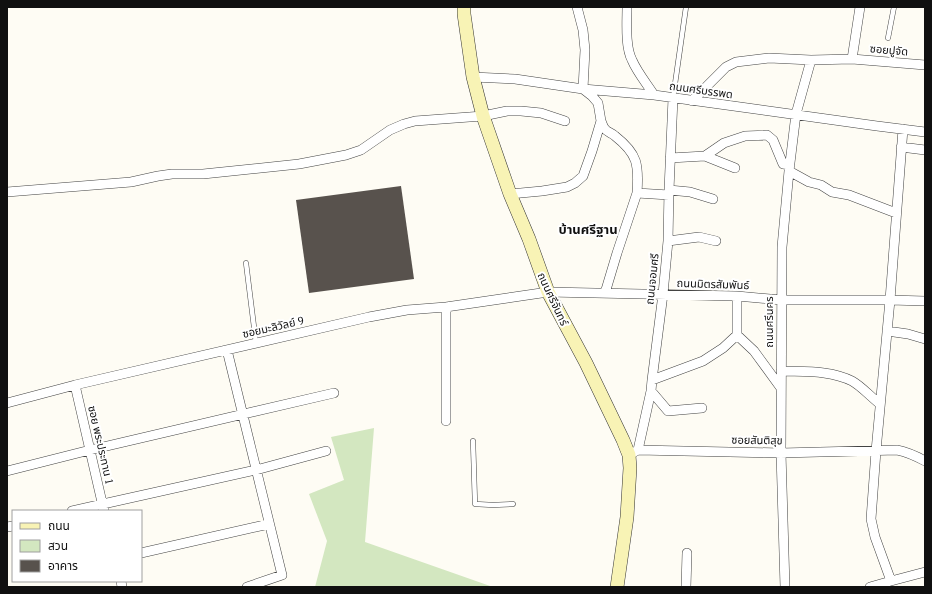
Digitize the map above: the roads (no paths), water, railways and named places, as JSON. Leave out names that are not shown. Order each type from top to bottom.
[{"type":"main road","name":"ถนนศรีจันทร์","points":[[464,7],[473,77],[483,116],[510,194],[529,239],[548,292],[586,363],[623,440],[633,452],[630,468],[627,517],[617,587]]},
{"type":"street","points":[[577,7],[586,50],[583,89],[598,103],[601,121],[605,129],[630,150],[635,158],[638,174],[637,193],[617,253],[606,293]]},
{"type":"street","points":[[626,7],[629,53],[654,95]]},
{"type":"street","points":[[852,59],[860,7]]},
{"type":"street","name":"ซอยปูจัด","points":[[692,101],[726,67],[736,62],[769,58],[811,60],[852,59],[925,65]]},
{"type":"street","name":"ถนนศรีนคร","points":[[785,587],[781,452],[782,247],[789,168],[796,114],[811,60]]},
{"type":"street","name":"ถนนศรีบรรพด","points":[[473,77],[515,79],[583,89],[654,95],[925,132]]},
{"type":"street","name":"ถนนจอมศรี","points":[[633,452],[651,391],[663,294],[668,241],[673,98]]},
{"type":"street","points":[[7,192],[131,182],[172,174],[203,174],[299,164],[346,155],[361,150],[390,130],[415,121],[483,116],[507,111],[541,113],[565,120]]},
{"type":"street","points":[[510,194],[568,187],[579,180],[583,176],[601,121]]},
{"type":"street","points":[[891,581],[875,537],[871,519],[903,129]]},
{"type":"street","points":[[705,156],[724,143],[745,136],[767,135],[773,140],[783,164],[809,182],[821,185],[832,192],[848,195],[896,213]]},
{"type":"street","points":[[901,147],[925,150]]},
{"type":"street","points":[[670,158],[705,156],[735,168]]},
{"type":"street","points":[[637,193],[690,192],[713,199]]},
{"type":"street","points":[[668,241],[699,237],[716,241]]},
{"type":"street","name":"ถนนมิตรสัมพันธ์","points":[[548,292],[737,296],[782,300],[925,301]]},
{"type":"street","name":"ซอยมะลิวัลย์ 9","points":[[7,403],[75,385],[368,317],[407,310],[548,292]]},
{"type":"street","points":[[737,296],[737,335],[754,351],[781,388]]},
{"type":"street","points":[[446,306],[446,421]]},
{"type":"street","points":[[887,331],[908,334],[925,339]]},
{"type":"street","points":[[652,380],[703,361],[723,348],[737,335]]},
{"type":"street","points":[[227,350],[282,575],[247,587]]},
{"type":"street","points":[[781,371],[820,372],[835,375],[852,381],[880,404]]},
{"type":"street","name":"ซอย พระประทาน 1","points":[[75,385],[104,507]]},
{"type":"street","points":[[651,391],[668,411],[702,408]]},
{"type":"street","points":[[7,470],[334,393]]},
{"type":"street","name":"ซอยสันติสุข","points":[[633,452],[897,450],[919,457],[925,461]]},
{"type":"street","points":[[80,510],[104,507],[256,470],[326,451]]},
{"type":"street","points":[[142,553],[269,524]]},
{"type":"street","points":[[686,587],[687,553]]},
{"type":"street","points":[[870,587],[925,572]]},
{"type":"lane","points":[[673,98],[686,7]]},
{"type":"lane","points":[[888,38],[894,7]]},
{"type":"lane","points":[[246,263],[256,343]]},
{"type":"lane","points":[[472,441],[475,504],[513,504]]},
{"type":"district","name":"บ้านศรีฐาน","points":[[588,229]]}]
